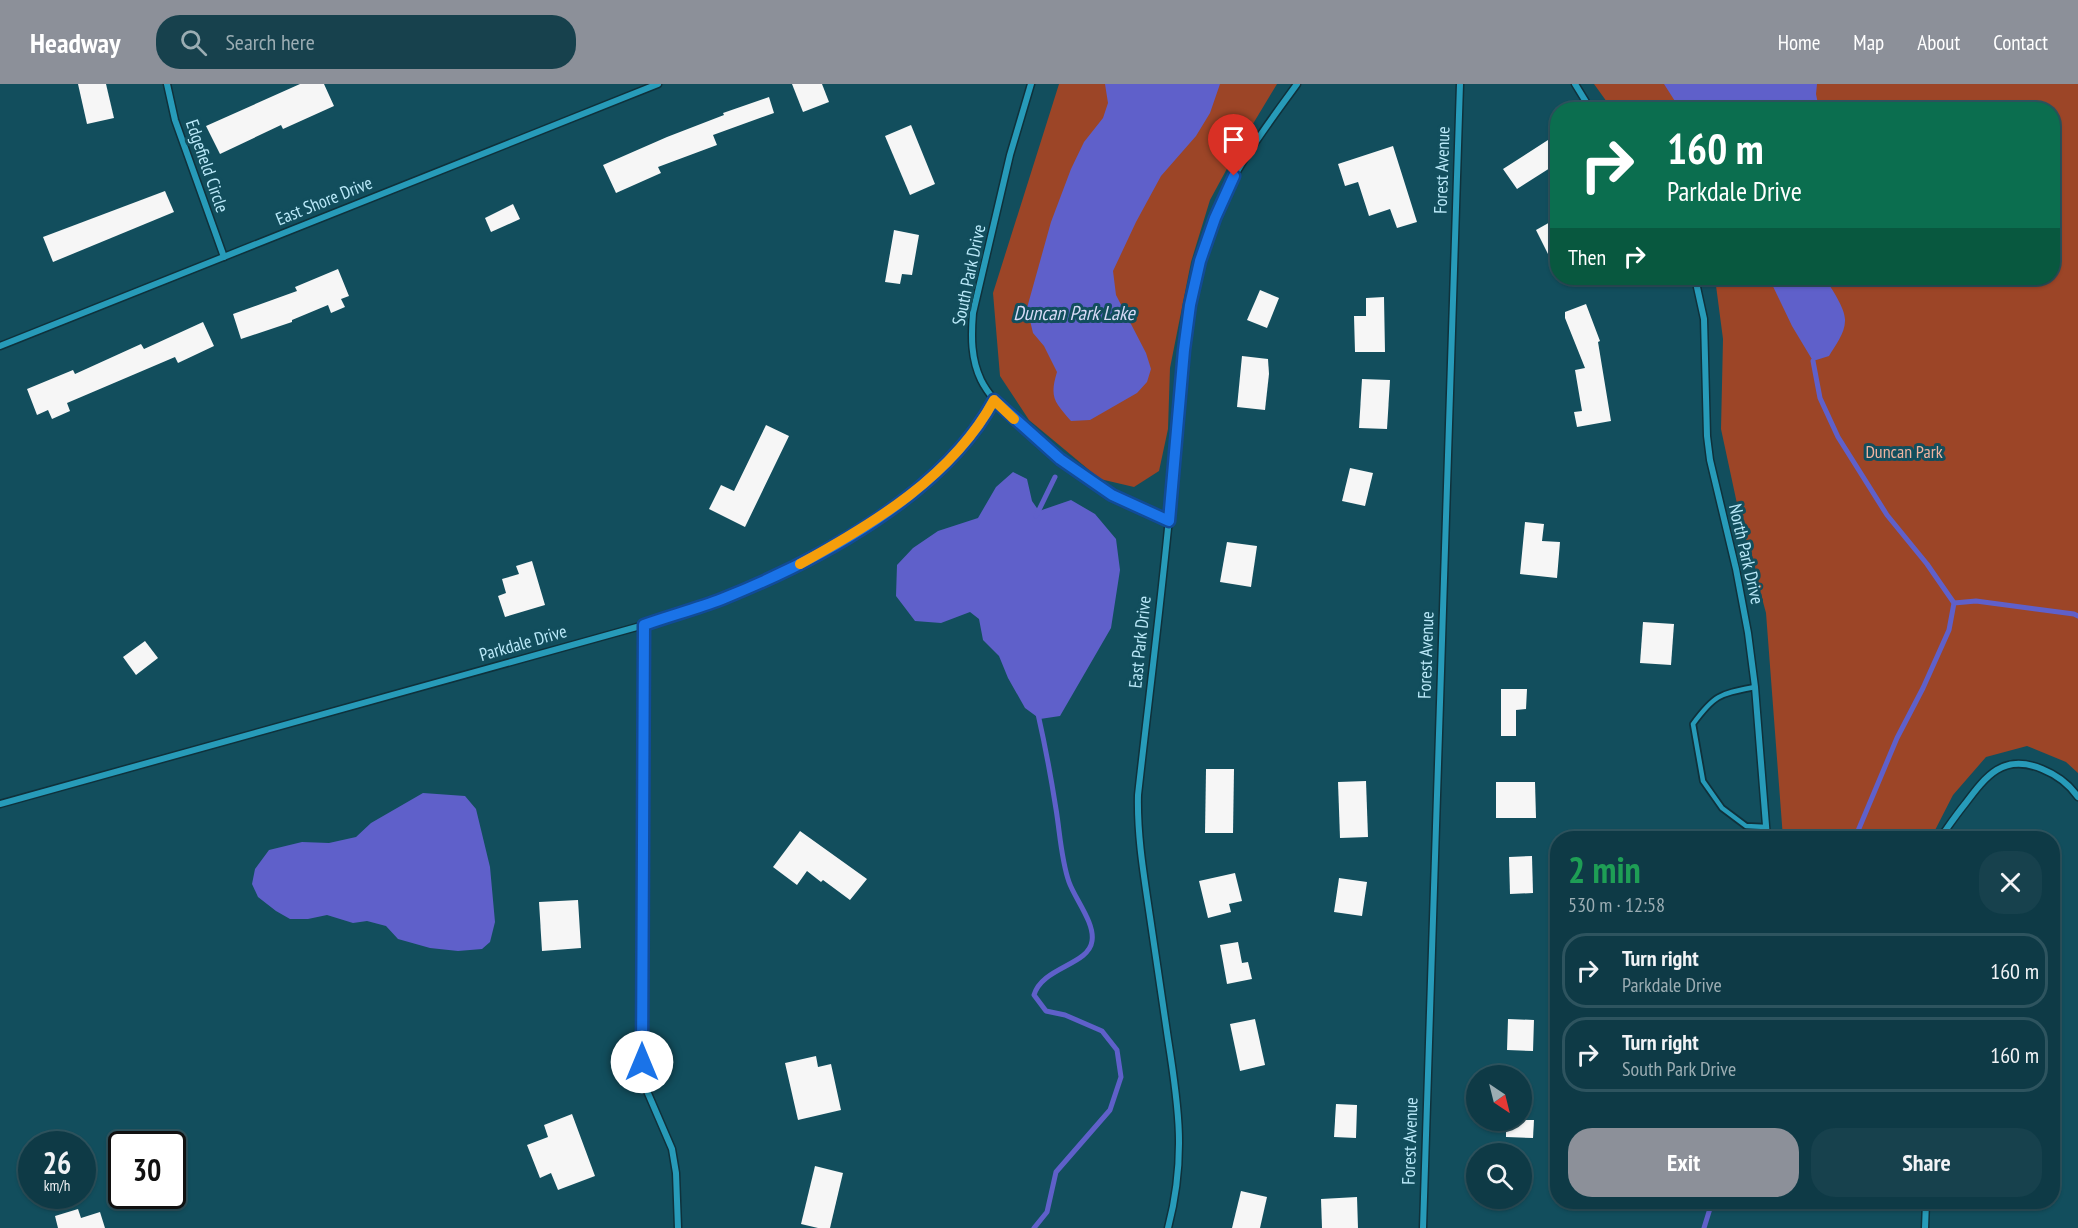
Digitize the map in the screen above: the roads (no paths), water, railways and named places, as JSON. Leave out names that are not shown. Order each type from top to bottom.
[{"type":"street","name":"Edgefield Circle","points":[[167,84],[175,120],[224,257]]},
{"type":"street","name":"East Shore Drive","points":[[0,346],[658,84]]},
{"type":"street","name":"South Park Drive","points":[[1031,84],[1011,155],[973,314],[971,336],[974,359],[981,380],[994,400],[1060,459],[1112,495],[1169,521]]},
{"type":"street","name":"East Park Drive","points":[[1168,1228],[1176,1189],[1180,1138],[1176,1086],[1141,857],[1138,795],[1169,521],[1184,350],[1190,305],[1200,261],[1215,218],[1234,176],[1297,84]]},
{"type":"street","name":"Forest Avenue","points":[[1423,1228],[1460,84]]},
{"type":"street","points":[[1575,84],[1586,102]]},
{"type":"street","name":"North Park Drive","points":[[1697,285],[1704,319],[1707,436],[1710,460],[1736,569],[1748,633],[1755,687],[1766,831]]},
{"type":"street","name":"Parkdale Drive","points":[[0,804],[644,625],[719,600],[779,575],[836,544],[890,509],[942,466],[968,439],[994,400]]},
{"type":"street","points":[[644,625],[642,1062],[647,1090],[672,1149],[676,1173],[678,1228]]},
{"type":"street","points":[[1945,831],[1981,782],[1996,769],[2005,766],[2014,764],[2036,767],[2056,775],[2078,797]]},
{"type":"street","points":[[1925,1228],[1926,1209]]},
{"type":"lane","points":[[1755,687],[1722,694],[1709,703],[1694,724],[1703,781],[1722,808],[1746,826],[1766,827]]},
{"type":"water","name":"Duncan Park Lake","points":[[1105,84],[1220,84],[1210,113],[1196,136],[1161,176],[1113,271],[1116,295],[1146,353],[1151,369],[1147,382],[1137,393],[1090,420],[1071,421],[1055,399],[1054,388],[1057,372],[1044,346],[1033,333],[1027,308],[1051,222],[1071,169],[1084,142],[1103,118],[1108,103]]},
{"type":"water","points":[[1664,84],[1817,84],[1818,102],[1676,102]]},
{"type":"water","points":[[1772,285],[1829,285],[1841,305],[1845,316],[1845,326],[1829,356],[1813,361],[1792,326]]},
{"type":"water","points":[[1013,472],[1027,479],[1032,501],[1039,511],[1071,500],[1095,514],[1116,539],[1120,570],[1111,628],[1060,716],[1040,719],[1025,708],[999,656],[983,640],[979,619],[970,612],[941,623],[915,621],[896,596],[897,565],[913,548],[938,531],[978,518],[996,487]]},
{"type":"water","points":[[423,793],[465,796],[476,809],[490,867],[495,922],[490,942],[482,949],[458,951],[430,948],[398,939],[386,926],[367,921],[353,923],[327,915],[308,919],[290,919],[258,897],[252,884],[255,869],[269,850],[302,842],[329,843],[356,837],[371,823]]},
{"type":"waterway","points":[[1813,361],[1820,398],[1838,437],[1887,515],[1927,564],[1954,603],[1949,630],[1897,738],[1858,831]]},
{"type":"waterway","points":[[1036,516],[1055,477]]},
{"type":"waterway","points":[[1954,603],[1976,601],[2078,616]]},
{"type":"waterway","points":[[1034,1228],[1047,1212],[1056,1172],[1110,1110],[1121,1077],[1117,1050],[1102,1031],[1065,1015],[1046,1011],[1034,995],[1046,978],[1083,956],[1092,941],[1088,919],[1066,873],[1038,714]]},
{"type":"waterway","points":[[1704,1228],[1710,1209]]},
{"type":"park label","name":"Duncan Park","points":[[1904,452]]}]
